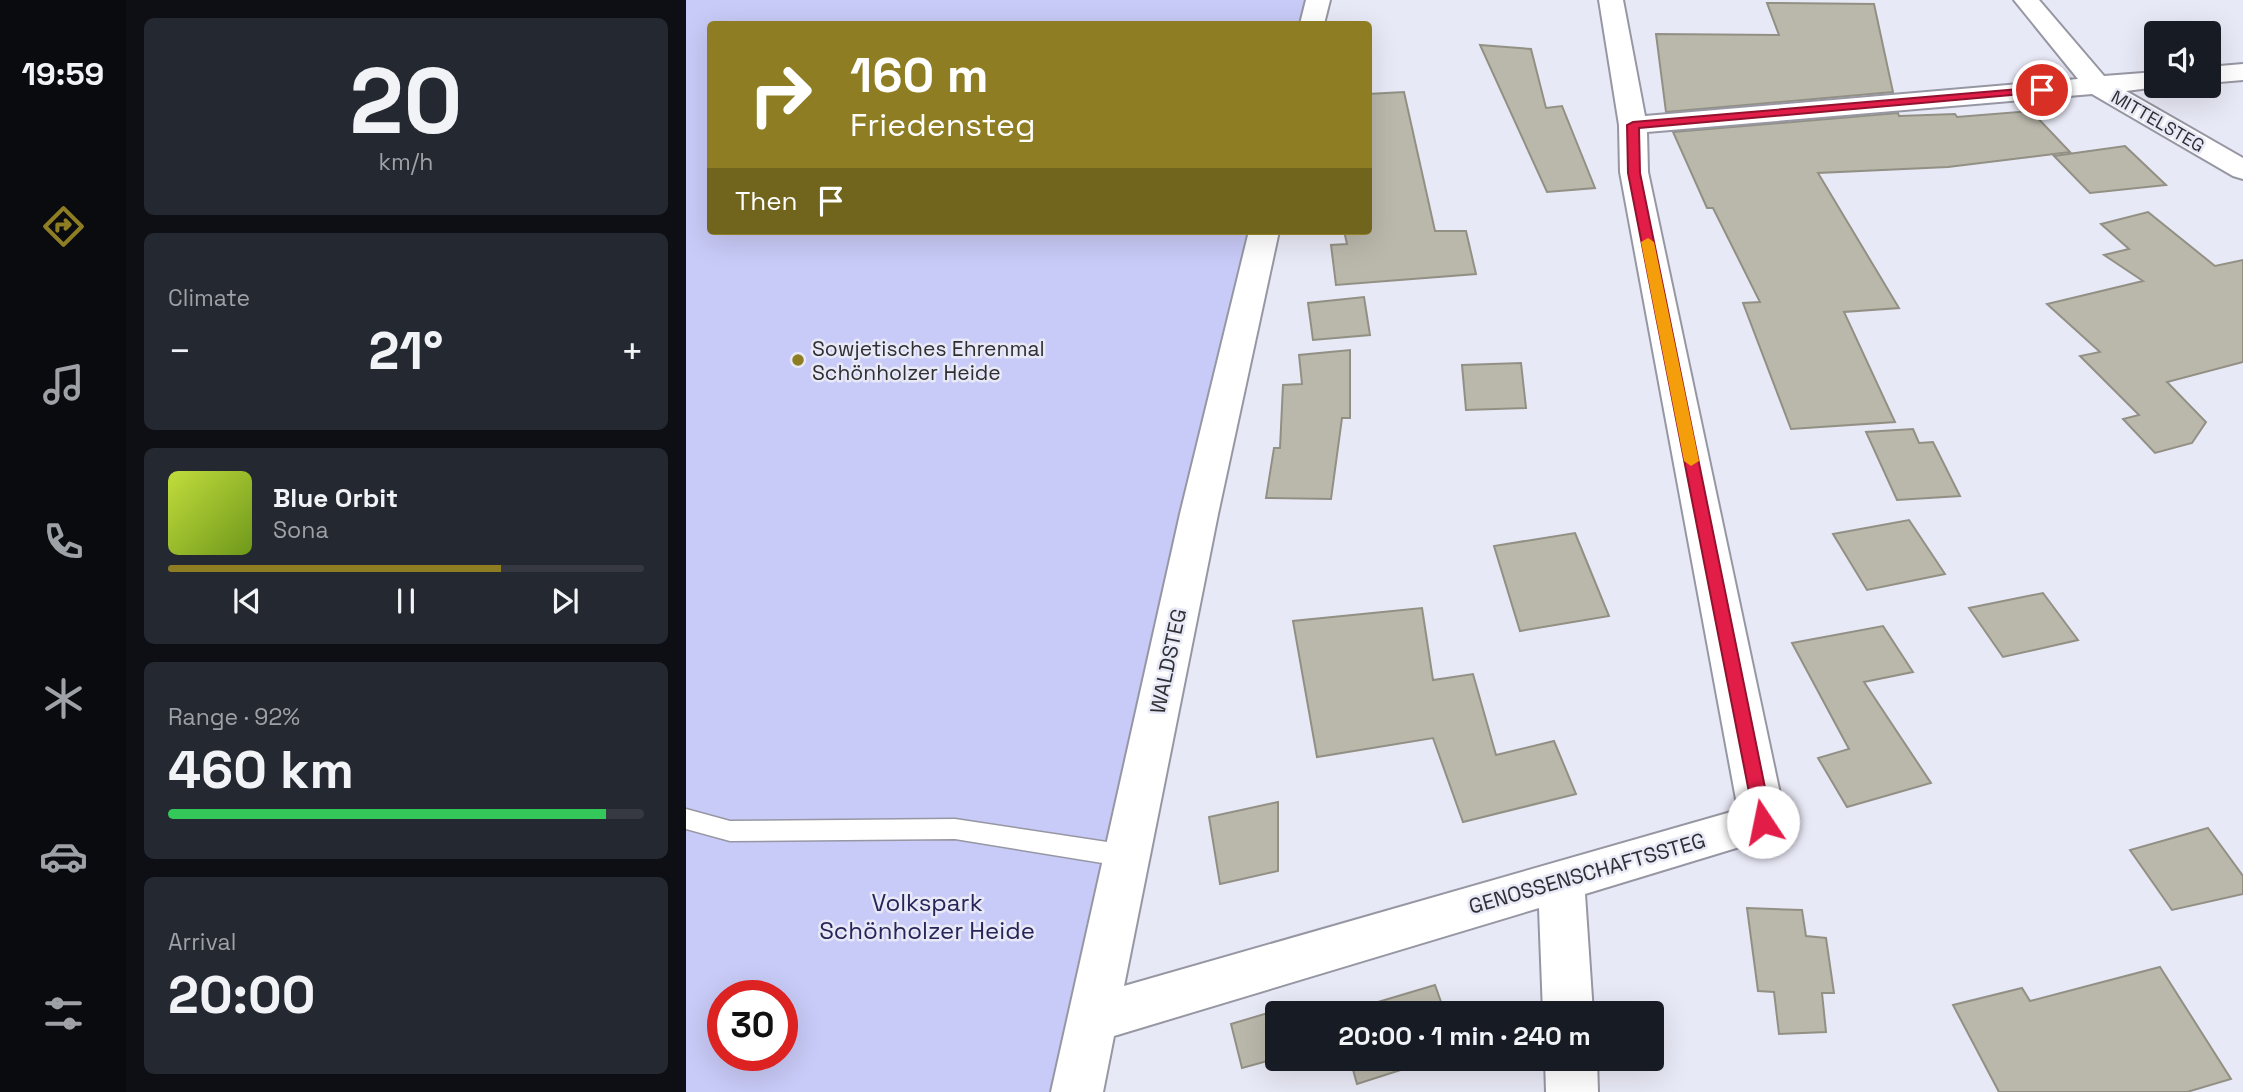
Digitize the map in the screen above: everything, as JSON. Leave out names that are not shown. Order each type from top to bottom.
[{"type":"street","points":[[1313,21],[1318,0]]},
{"type":"street","name":"GENOSSENSCHAFTSSTEG","points":[[1093,1019],[1763,822],[1634,173],[1633,125],[1611,0]]},
{"type":"street","name":"MITTELSTEG","points":[[2026,0],[2097,85],[2243,170]]},
{"type":"street","points":[[2221,74],[2243,72]]},
{"type":"street","points":[[1633,125],[2144,81]]},
{"type":"street","name":"WALDSTEG","points":[[1077,1092],[1199,514],[1263,235]]},
{"type":"street","points":[[1561,881],[1567,1001]]},
{"type":"street","points":[[1571,1071],[1572,1092]]},
{"type":"lane","points":[[686,819],[730,831],[955,829],[1127,856]]},
{"type":"green space","name":"Volkspark Schönholzer Heide","points":[[686,0],[1306,0],[1300,21],[707,21],[707,235],[1246,235],[1056,1092],[686,1092]]},
{"type":"building","points":[[1767,3],[1874,4],[1893,92],[1666,112],[1656,34],[1779,35]]},
{"type":"building","points":[[1480,45],[1531,49],[1546,108],[1562,106],[1595,188],[1547,192]]},
{"type":"building","points":[[1404,92],[1435,231],[1466,231],[1476,274],[1336,285],[1331,245],[1347,244],[1345,235],[1372,235],[1372,94]]},
{"type":"building","points":[[2031,111],[2070,152],[1948,167],[1818,173],[1899,308],[1844,312],[1895,422],[1791,429],[1743,303],[1760,302],[1713,208],[1707,208],[1673,132],[1898,113],[1899,116],[1955,114],[1957,117]]},
{"type":"building","points":[[2125,146],[2166,185],[2090,193],[2054,156]]},
{"type":"building","points":[[2148,212],[2215,266],[2243,260],[2243,362],[2167,382],[2206,422],[2192,443],[2155,453],[2123,419],[2139,415],[2080,356],[2100,352],[2047,304],[2143,281],[2104,255],[2129,249],[2101,224]]},
{"type":"building","points":[[1364,297],[1370,335],[1313,340],[1308,303]]},
{"type":"building","points":[[1350,350],[1350,418],[1342,418],[1331,499],[1266,498],[1274,448],[1280,448],[1283,385],[1302,384],[1299,355]]},
{"type":"building","points":[[1521,363],[1526,408],[1466,410],[1462,365]]},
{"type":"building","points":[[1913,429],[1919,443],[1933,442],[1960,496],[1897,500],[1866,432]]},
{"type":"building","points":[[1909,520],[1945,574],[1867,590],[1833,534]]},
{"type":"building","points":[[1575,533],[1609,616],[1520,631],[1494,546]]},
{"type":"building","points":[[2043,593],[2078,640],[2003,657],[1969,608]]},
{"type":"building","points":[[1422,608],[1433,680],[1473,674],[1496,755],[1554,741],[1576,794],[1463,822],[1433,738],[1317,757],[1293,621]]},
{"type":"building","points":[[1883,626],[1913,672],[1864,682],[1931,783],[1847,807],[1818,758],[1849,749],[1792,643]]},
{"type":"building","points":[[1278,802],[1278,871],[1220,884],[1209,817]]},
{"type":"building","points":[[2208,828],[2243,876],[2243,894],[2172,910],[2130,850]]},
{"type":"building","points":[[1747,908],[1802,910],[1806,936],[1826,938],[1834,993],[1822,993],[1826,1032],[1779,1034],[1774,992],[1758,991]]},
{"type":"building","points":[[2160,967],[2231,1079],[2187,1092],[1999,1092],[1953,1005],[2022,988],[2030,1001]]},
{"type":"building","points":[[1435,985],[1441,1001],[1381,1001]]},
{"type":"building","points":[[1265,1014],[1265,1062],[1242,1068],[1231,1024]]},
{"type":"building","points":[[1353,1071],[1398,1071],[1357,1084]]},
{"type":"slow traffic","points":[[1648,242],[1691,461]]},
{"type":"place","name":"Sowjetisches Ehrenmal Schönholzer Heide","points":[[798,360]]},
{"type":"route","points":[[1763,822],[1634,173],[1633,125],[2042,90]]}]
